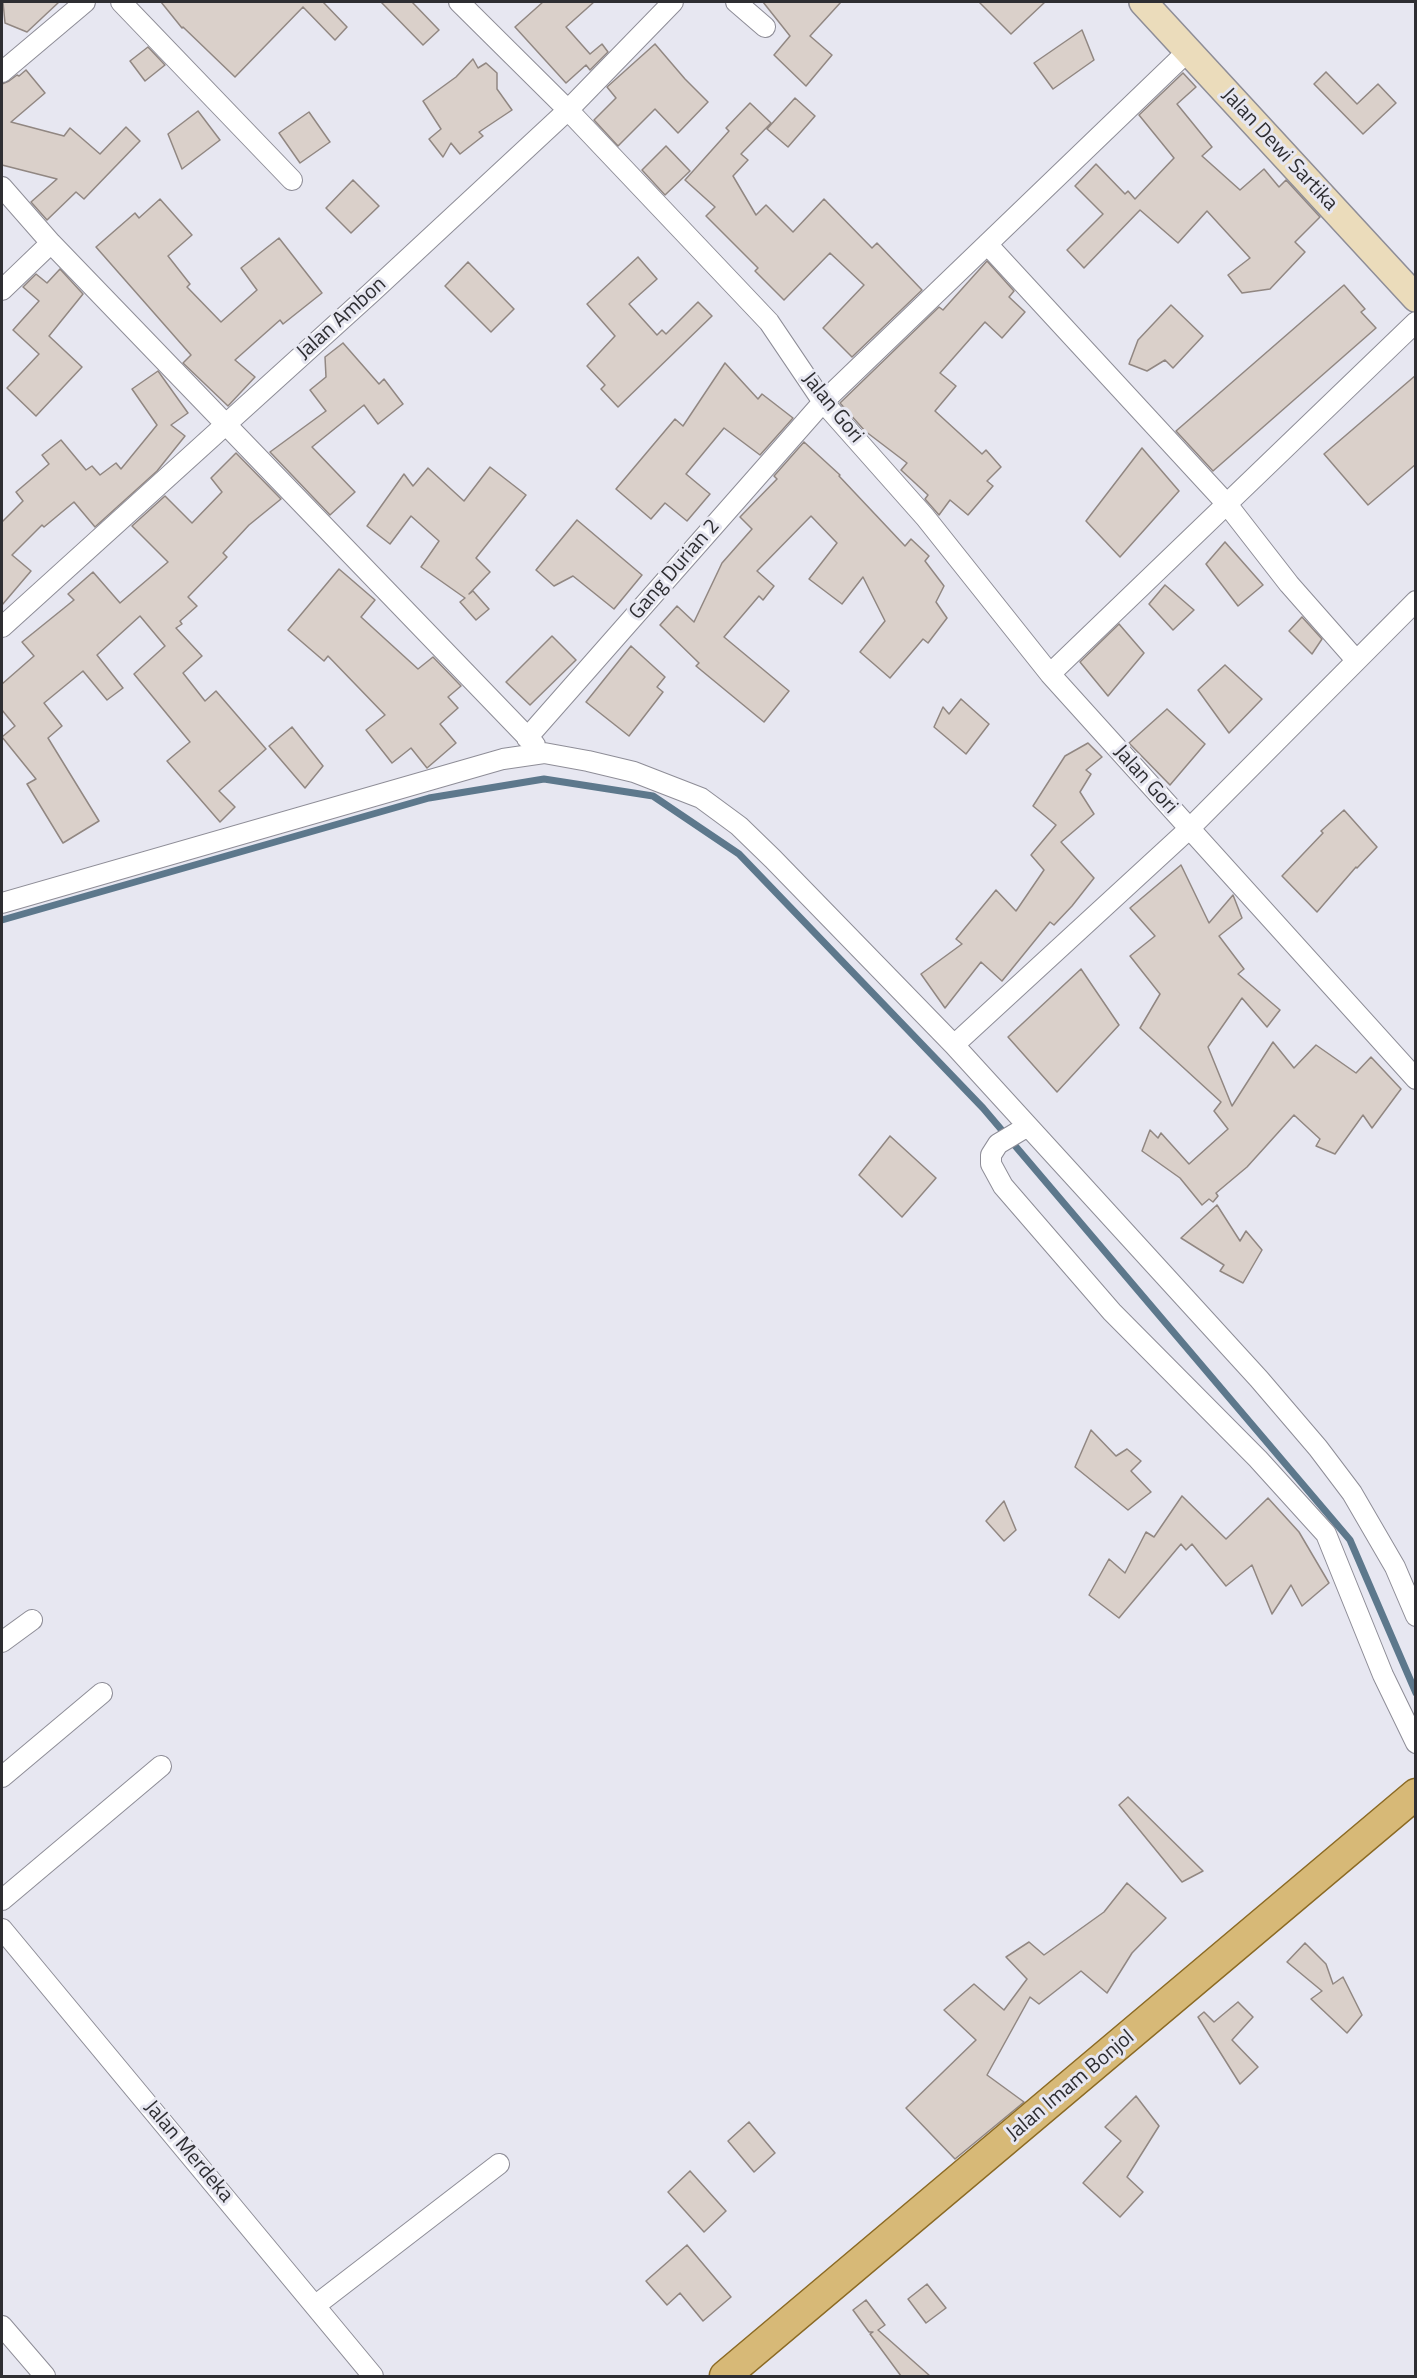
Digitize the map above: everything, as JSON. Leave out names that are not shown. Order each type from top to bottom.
[{"type":"main road","name":"Jalan Dewi Sartika","points":[[1143,2],[1416,298]]},
{"type":"main road","name":"Jalan Imam Bonjol","points":[[725,2376],[1416,1794]]},
{"type":"street","points":[[2,72],[85,2]]},
{"type":"street","points":[[121,2],[292,180]]},
{"type":"street","name":"Jalan Gori","points":[[459,2],[568,110],[769,322],[823,402],[925,517],[1050,674],[1416,1079]]},
{"type":"street","name":"Jalan Ambon","points":[[2,627],[568,110],[673,2]]},
{"type":"street","points":[[736,2],[765,27]]},
{"type":"street","name":"Gang Durian 2","points":[[527,738],[823,402],[1188,51]]},
{"type":"street","points":[[2,187],[51,243],[544,753]]},
{"type":"street","points":[[2,290],[51,243]]},
{"type":"street","points":[[987,244],[1226,503],[1289,584],[1356,660]]},
{"type":"street","points":[[1050,674],[1416,322]]},
{"type":"street","name":"Jalan Gori","points":[[954,1045],[1189,829],[1416,601]]},
{"type":"street","points":[[2,903],[503,759],[544,753],[634,772],[701,798],[739,826],[773,859],[954,1045],[1024,1128],[1259,1379],[1318,1448],[1352,1493],[1380,1538],[1416,1616]]},
{"type":"street","points":[[1024,1128],[998,1144],[990,1160],[1003,1186],[1112,1312],[1258,1459],[1326,1534],[1383,1675],[1416,1743]]},
{"type":"street","points":[[2,1642],[32,1620]]},
{"type":"street","points":[[2,1777],[102,1692]]},
{"type":"street","points":[[2,1900],[161,1766]]},
{"type":"street","name":"Jalan Merdeka","points":[[2,1929],[373,2376]]},
{"type":"street","points":[[316,2305],[499,2164]]},
{"type":"street","points":[[2,2326],[45,2376]]},
{"type":"building","points":[[3,2],[59,2],[27,32],[5,23]]},
{"type":"building","points":[[161,2],[323,2],[347,27],[335,40],[303,7],[235,77],[182,28]]},
{"type":"building","points":[[381,2],[412,2],[439,30],[423,45]]},
{"type":"building","points":[[543,2],[594,2],[566,27],[590,54],[602,44],[608,52],[590,70],[586,65],[566,83],[515,27]]},
{"type":"building","points":[[763,2],[841,2],[810,36],[832,55],[806,86],[774,55],[790,36]]},
{"type":"building","points":[[979,2],[1045,2],[1011,34]]},
{"type":"building","points":[[1082,30],[1094,60],[1053,89],[1034,63]]},
{"type":"building","points":[[655,44],[708,102],[678,133],[655,109],[618,146],[594,120],[616,98],[607,87]]},
{"type":"building","points":[[148,47],[165,65],[145,81],[130,61]]},
{"type":"building","points":[[473,59],[478,68],[486,63],[497,73],[497,89],[512,110],[479,132],[483,136],[460,154],[451,143],[443,157],[429,139],[441,129],[423,101],[456,77]]},
{"type":"building","points":[[26,70],[45,93],[11,122],[64,136],[70,128],[100,154],[126,127],[140,141],[84,199],[76,192],[47,220],[31,202],[57,179],[2,165],[2,84]]},
{"type":"building","points":[[1326,72],[1357,104],[1378,84],[1396,103],[1363,134],[1314,84]]},
{"type":"building","points":[[1183,73],[1196,87],[1177,104],[1212,147],[1202,156],[1240,190],[1264,169],[1279,187],[1286,180],[1320,217],[1295,242],[1305,252],[1270,289],[1242,293],[1228,275],[1250,258],[1207,211],[1178,243],[1140,210],[1084,268],[1067,250],[1103,214],[1075,186],[1096,164],[1125,194],[1128,191],[1135,199],[1174,158],[1139,115]]},
{"type":"building","points":[[795,98],[815,116],[788,147],[767,129]]},
{"type":"building","points":[[750,103],[771,123],[741,154],[748,160],[733,176],[756,215],[766,205],[793,232],[824,199],[872,248],[877,243],[922,290],[852,357],[823,328],[864,285],[830,253],[784,300],[755,271],[758,268],[706,216],[715,207],[685,180],[729,131],[726,128]]},
{"type":"building","points":[[198,111],[220,140],[182,169],[168,134]]},
{"type":"building","points":[[309,112],[330,142],[300,163],[279,133]]},
{"type":"building","points":[[666,146],[690,171],[665,195],[642,170]]},
{"type":"building","points":[[353,180],[379,206],[351,233],[326,208]]},
{"type":"building","points":[[160,199],[192,235],[168,256],[190,284],[187,287],[221,322],[257,290],[241,268],[279,238],[322,293],[283,324],[280,320],[235,360],[255,377],[228,406],[183,363],[191,355],[96,247],[135,213],[139,218]]},
{"type":"building","points":[[638,257],[657,279],[629,304],[657,335],[662,330],[666,334],[698,302],[712,316],[618,407],[601,389],[605,385],[587,366],[615,336],[587,304]]},
{"type":"building","points":[[987,261],[1014,291],[1009,297],[1025,312],[1002,338],[985,322],[940,373],[956,386],[935,411],[982,454],[986,450],[1001,467],[987,481],[993,486],[968,515],[950,500],[939,515],[925,499],[928,495],[901,470],[907,463],[865,431],[840,403],[939,307],[943,310]]},
{"type":"building","points":[[468,262],[514,309],[491,332],[445,286]]},
{"type":"building","points":[[60,269],[83,294],[49,336],[82,367],[36,416],[7,388],[39,354],[13,330],[39,301],[23,287],[36,274],[47,283]]},
{"type":"building","points":[[1344,285],[1365,309],[1361,312],[1376,328],[1213,471],[1176,431]]},
{"type":"building","points":[[1171,305],[1203,336],[1173,368],[1165,360],[1147,371],[1129,364],[1138,340]]},
{"type":"building","points":[[343,343],[379,384],[384,379],[403,404],[378,424],[364,405],[312,447],[355,492],[330,515],[270,452],[326,411],[310,390],[326,377],[325,357]]},
{"type":"building","points":[[725,363],[758,399],[762,394],[793,418],[760,455],[724,428],[686,474],[710,494],[687,521],[665,503],[651,519],[616,489],[675,419],[683,426]]},
{"type":"building","points":[[158,371],[188,413],[171,425],[185,436],[157,471],[95,527],[74,502],[44,527],[42,525],[12,555],[31,571],[2,605],[2,522],[23,501],[16,492],[49,464],[42,455],[61,440],[86,470],[92,466],[100,475],[116,463],[121,469],[157,425],[132,389]]},
{"type":"building","points":[[1416,375],[1416,464],[1368,505],[1324,454]]},
{"type":"building","points":[[804,442],[840,475],[905,546],[911,539],[929,556],[925,561],[944,586],[936,602],[947,618],[928,643],[923,639],[890,678],[860,652],[885,621],[863,577],[842,604],[809,579],[837,543],[811,516],[757,571],[774,586],[763,600],[759,596],[724,637],[789,691],[764,722],[696,666],[699,663],[660,625],[677,606],[694,622],[722,563],[752,529],[740,517],[777,479],[774,476]]},
{"type":"building","points":[[1142,448],[1179,491],[1120,557],[1086,521]]},
{"type":"building","points":[[236,453],[281,499],[249,525],[223,553],[227,557],[188,597],[197,606],[180,621],[182,624],[176,628],[202,656],[183,673],[205,701],[216,691],[266,749],[219,791],[235,807],[220,822],[167,761],[190,742],[134,674],[165,646],[140,616],[97,655],[123,688],[107,700],[83,671],[44,703],[62,726],[48,738],[99,821],[63,843],[27,784],[36,779],[2,737],[15,726],[2,710],[2,684],[34,656],[22,642],[74,600],[68,594],[93,572],[120,603],[168,562],[132,526],[165,496],[192,523],[222,492],[211,478]]},
{"type":"building","points":[[490,467],[526,495],[476,558],[490,572],[469,594],[473,591],[489,609],[476,620],[460,602],[465,598],[421,567],[439,541],[411,516],[390,544],[367,526],[404,474],[413,486],[428,468],[464,501]]},
{"type":"building","points":[[577,520],[642,575],[614,609],[573,576],[554,586],[536,570]]},
{"type":"building","points":[[1225,542],[1263,585],[1238,606],[1206,564]]},
{"type":"building","points":[[339,569],[375,600],[361,617],[418,669],[433,657],[461,686],[448,697],[458,708],[440,724],[456,743],[427,768],[411,748],[392,763],[366,730],[385,715],[328,656],[324,661],[288,630]]},
{"type":"building","points":[[1165,585],[1194,610],[1173,630],[1149,604]]},
{"type":"building","points":[[1302,617],[1322,639],[1312,654],[1289,631]]},
{"type":"building","points":[[1119,624],[1144,653],[1108,696],[1080,662]]},
{"type":"building","points":[[552,636],[576,660],[530,705],[506,682]]},
{"type":"building","points":[[631,646],[665,677],[657,687],[663,692],[629,736],[586,702]]},
{"type":"building","points":[[1225,665],[1262,699],[1229,733],[1198,690]]},
{"type":"building","points":[[961,699],[989,724],[966,754],[934,727],[943,707],[949,714]]},
{"type":"building","points":[[1167,709],[1205,744],[1170,785],[1129,743]]},
{"type":"building","points":[[292,727],[323,766],[305,788],[269,746]]},
{"type":"building","points":[[1088,743],[1102,757],[1086,770],[1091,774],[1080,792],[1094,814],[1061,842],[1094,878],[1054,925],[1050,922],[1002,981],[981,962],[945,1008],[921,974],[962,944],[956,939],[996,890],[1016,911],[1044,870],[1031,855],[1056,825],[1033,806],[1065,756]]},
{"type":"building","points":[[1344,810],[1377,847],[1356,867],[1317,912],[1282,876],[1323,833],[1321,831]]},
{"type":"building","points":[[1181,865],[1209,923],[1233,895],[1242,918],[1219,936],[1244,969],[1238,974],[1280,1010],[1267,1027],[1242,998],[1208,1047],[1232,1106],[1273,1042],[1294,1068],[1316,1045],[1356,1073],[1371,1057],[1401,1089],[1372,1128],[1363,1115],[1335,1154],[1316,1146],[1320,1139],[1294,1115],[1247,1167],[1216,1193],[1218,1196],[1213,1202],[1209,1199],[1202,1205],[1180,1178],[1142,1151],[1150,1130],[1158,1138],[1161,1133],[1189,1164],[1228,1129],[1214,1111],[1221,1102],[1140,1028],[1160,994],[1130,956],[1155,936],[1130,908]]},
{"type":"building","points":[[1081,969],[1119,1025],[1057,1092],[1008,1037]]},
{"type":"building","points":[[890,1136],[936,1178],[902,1217],[859,1175]]},
{"type":"building","points":[[1217,1205],[1240,1241],[1246,1231],[1262,1250],[1243,1283],[1220,1271],[1224,1265],[1181,1238]]},
{"type":"building","points":[[1091,1430],[1116,1456],[1127,1449],[1141,1461],[1131,1471],[1151,1492],[1128,1510],[1075,1467]]},
{"type":"building","points":[[1182,1496],[1226,1539],[1268,1498],[1299,1532],[1329,1583],[1302,1606],[1291,1585],[1272,1614],[1252,1565],[1226,1586],[1192,1544],[1186,1550],[1181,1544],[1119,1618],[1089,1595],[1109,1559],[1125,1573],[1146,1532],[1154,1537]]},
{"type":"building","points":[[1004,1501],[1016,1530],[1004,1541],[986,1521]]},
{"type":"building","points":[[1128,1797],[1203,1871],[1182,1882],[1119,1805]]},
{"type":"building","points":[[1127,1883],[1166,1918],[1132,1953],[1107,1993],[1081,1971],[1039,2004],[1030,1997],[987,2075],[1024,2102],[955,2159],[906,2108],[976,2040],[944,2010],[974,1984],[1004,2010],[1027,1979],[1006,1957],[1029,1942],[1044,1955],[1104,1912]]},
{"type":"building","points":[[1305,1943],[1326,1964],[1333,1984],[1343,1977],[1362,2015],[1347,2033],[1311,1999],[1322,1991],[1287,1962]]},
{"type":"building","points":[[1238,2002],[1253,2017],[1232,2040],[1258,2067],[1240,2084],[1198,2017],[1204,2012],[1214,2022]]},
{"type":"building","points":[[1136,2096],[1159,2126],[1127,2177],[1143,2192],[1120,2217],[1083,2183],[1121,2141],[1105,2127]]},
{"type":"building","points":[[749,2122],[775,2153],[754,2172],[728,2141]]},
{"type":"building","points":[[690,2171],[726,2211],[704,2232],[668,2192]]},
{"type":"building","points":[[687,2245],[731,2297],[703,2321],[680,2293],[667,2305],[646,2281]]},
{"type":"building","points":[[927,2284],[946,2308],[926,2323],[908,2299]]},
{"type":"building","points":[[866,2300],[885,2325],[878,2330],[930,2376],[901,2376],[870,2334],[873,2332],[869,2332],[853,2310]]},
{"type":"waterway","points":[[2,920],[429,798],[544,779],[653,796],[739,854],[983,1108],[1350,1540],[1416,1693]]}]
